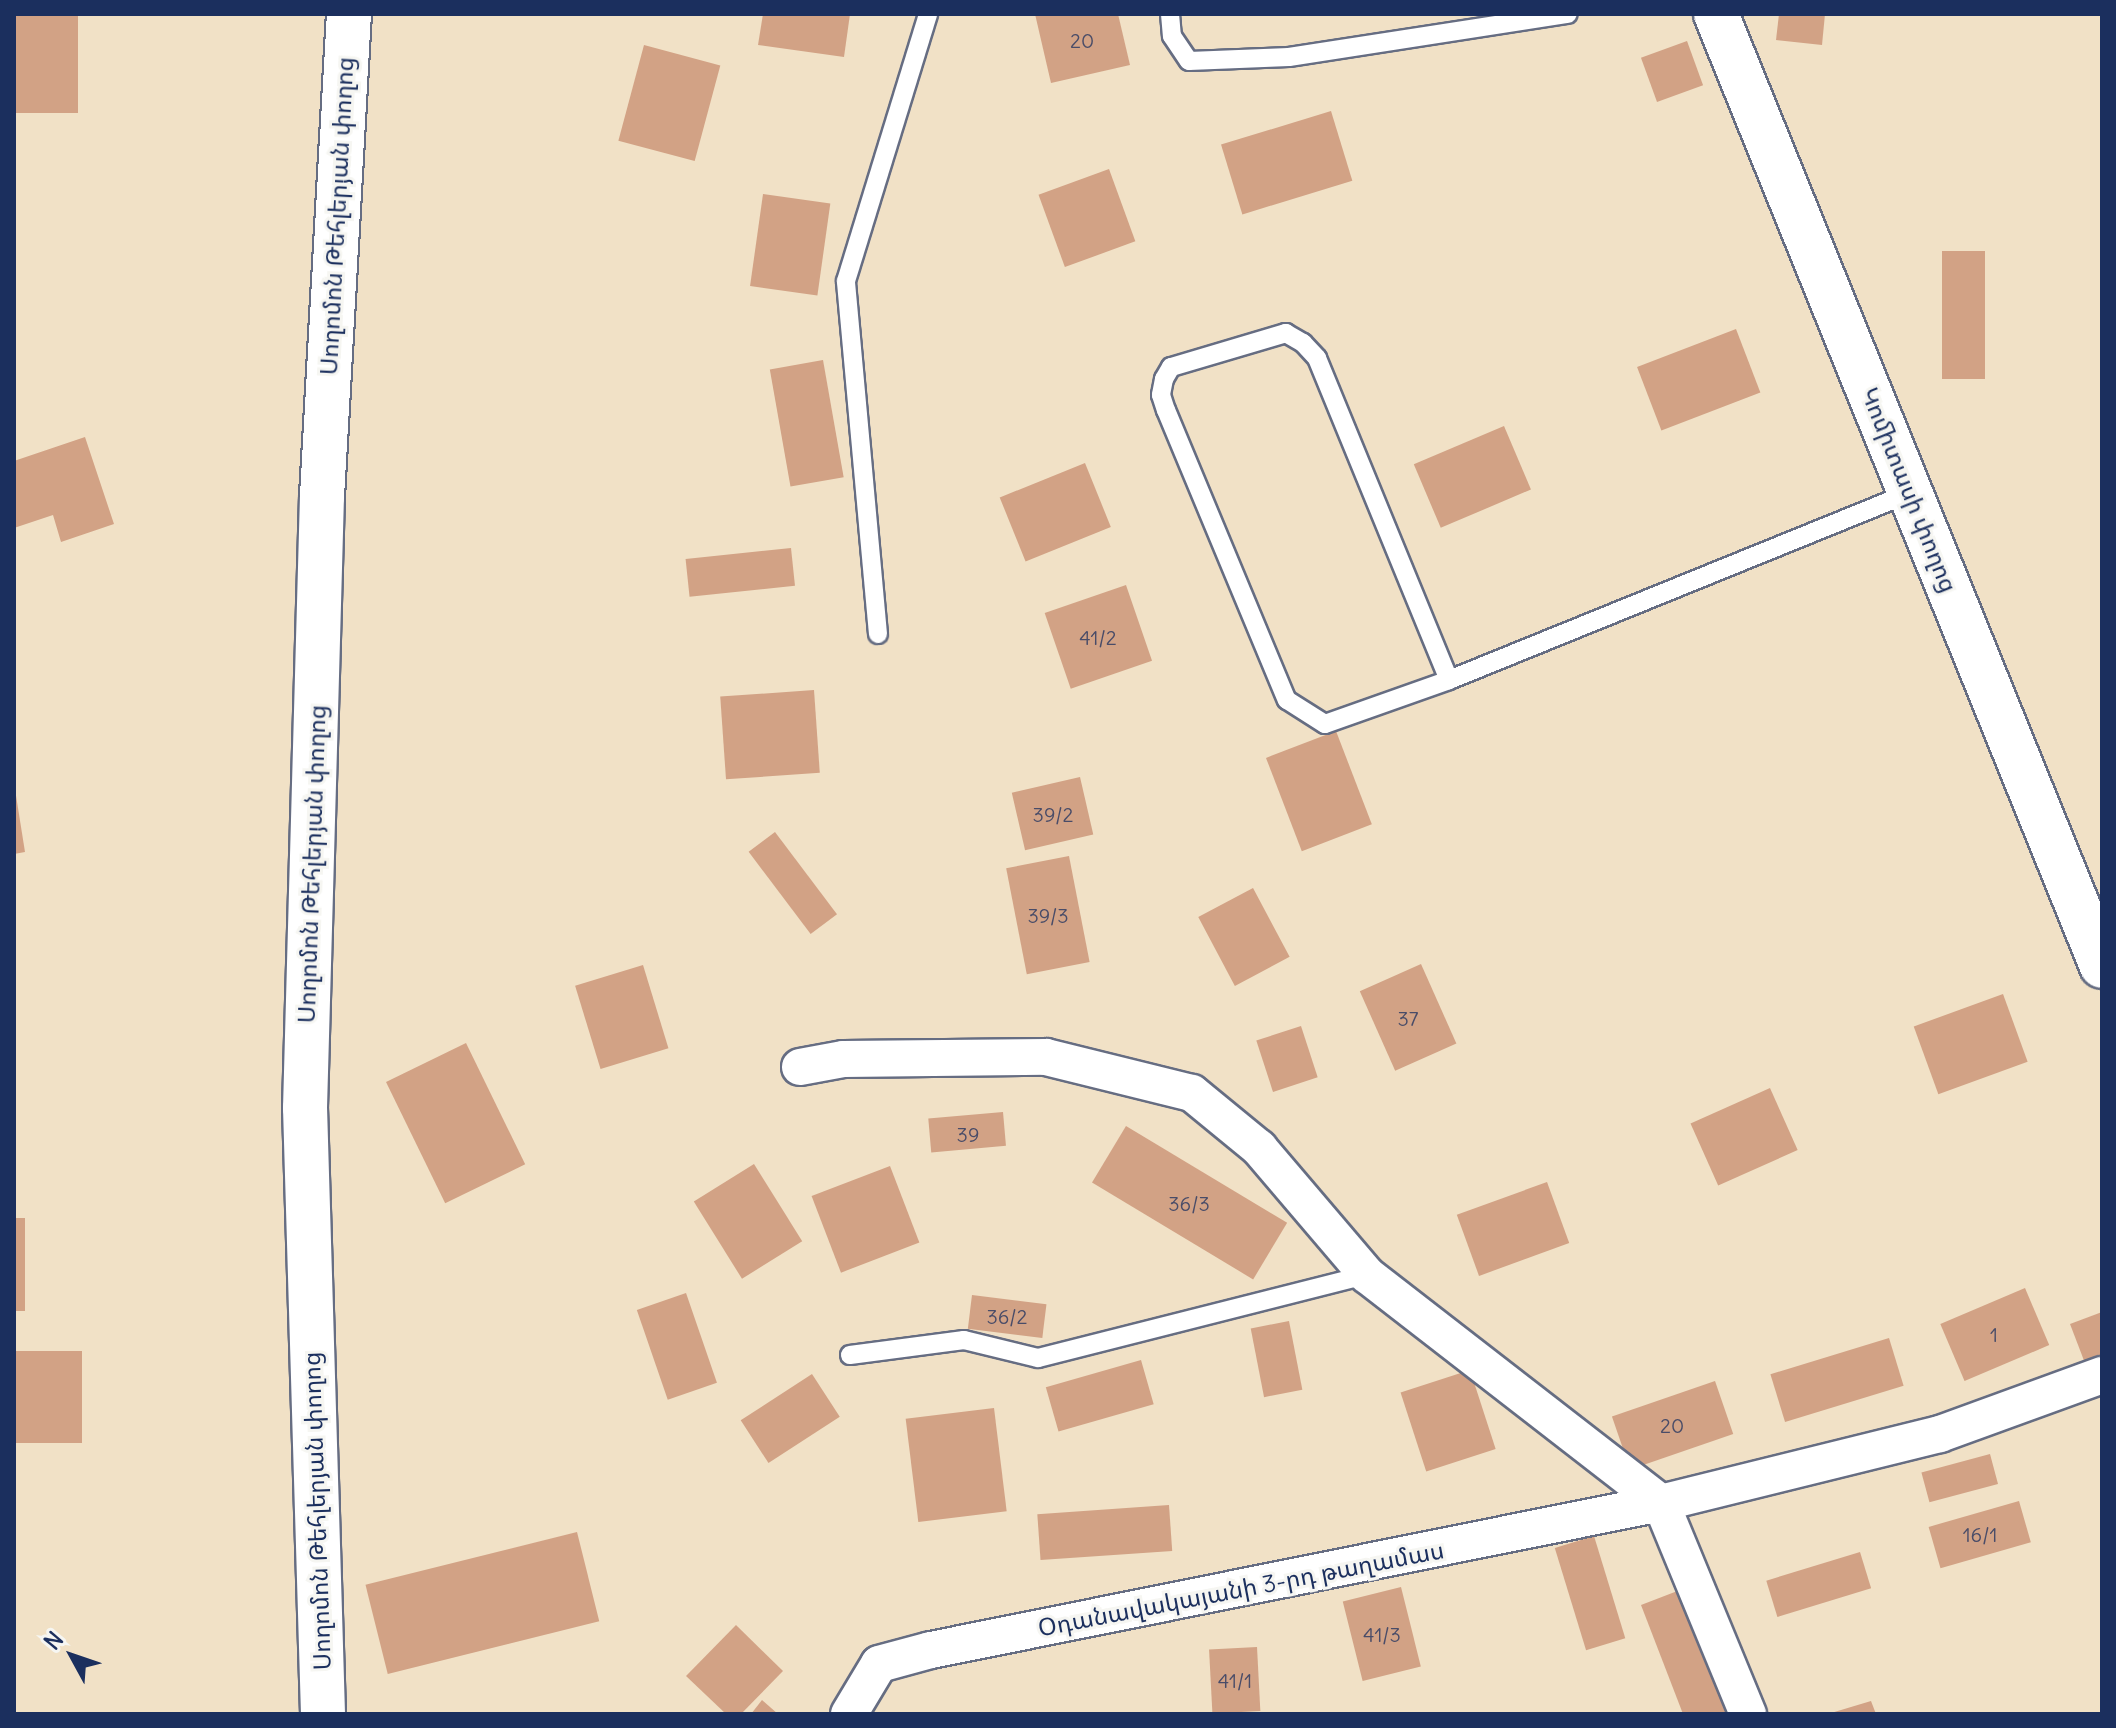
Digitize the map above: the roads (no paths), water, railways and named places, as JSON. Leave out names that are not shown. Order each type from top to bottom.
[{"type":"street","name":"Սողոմոն Թեհլերյան փողոց","points":[[323,1714],[305,1108],[322,496],[349,14]]},
{"type":"street","name":"Կոմիտասի փողոց","points":[[1716,14],[2102,966]]},
{"type":"street","points":[[800,1067],[843,1059],[1046,1057],[1192,1093],[1259,1148],[1367,1275],[1661,1503],[1748,1714]]},
{"type":"street","name":"Օդանավակայանի 3-րդ թաղամաս","points":[[849,1714],[879,1664],[931,1650],[1391,1560],[1661,1503],[1940,1434],[2102,1375]]},
{"type":"lane","points":[[878,634],[846,281],[928,14]]},
{"type":"lane","points":[[1170,14],[1172,36],[1189,61],[1289,57],[1568,14]]},
{"type":"lane","points":[[1449,680],[1317,358],[1303,343],[1286,333],[1171,367],[1164,379],[1161,395],[1166,410],[1287,700],[1325,724],[1449,680],[1910,493]]},
{"type":"lane","points":[[850,1355],[964,1340],[1038,1358],[1367,1275]]}]
